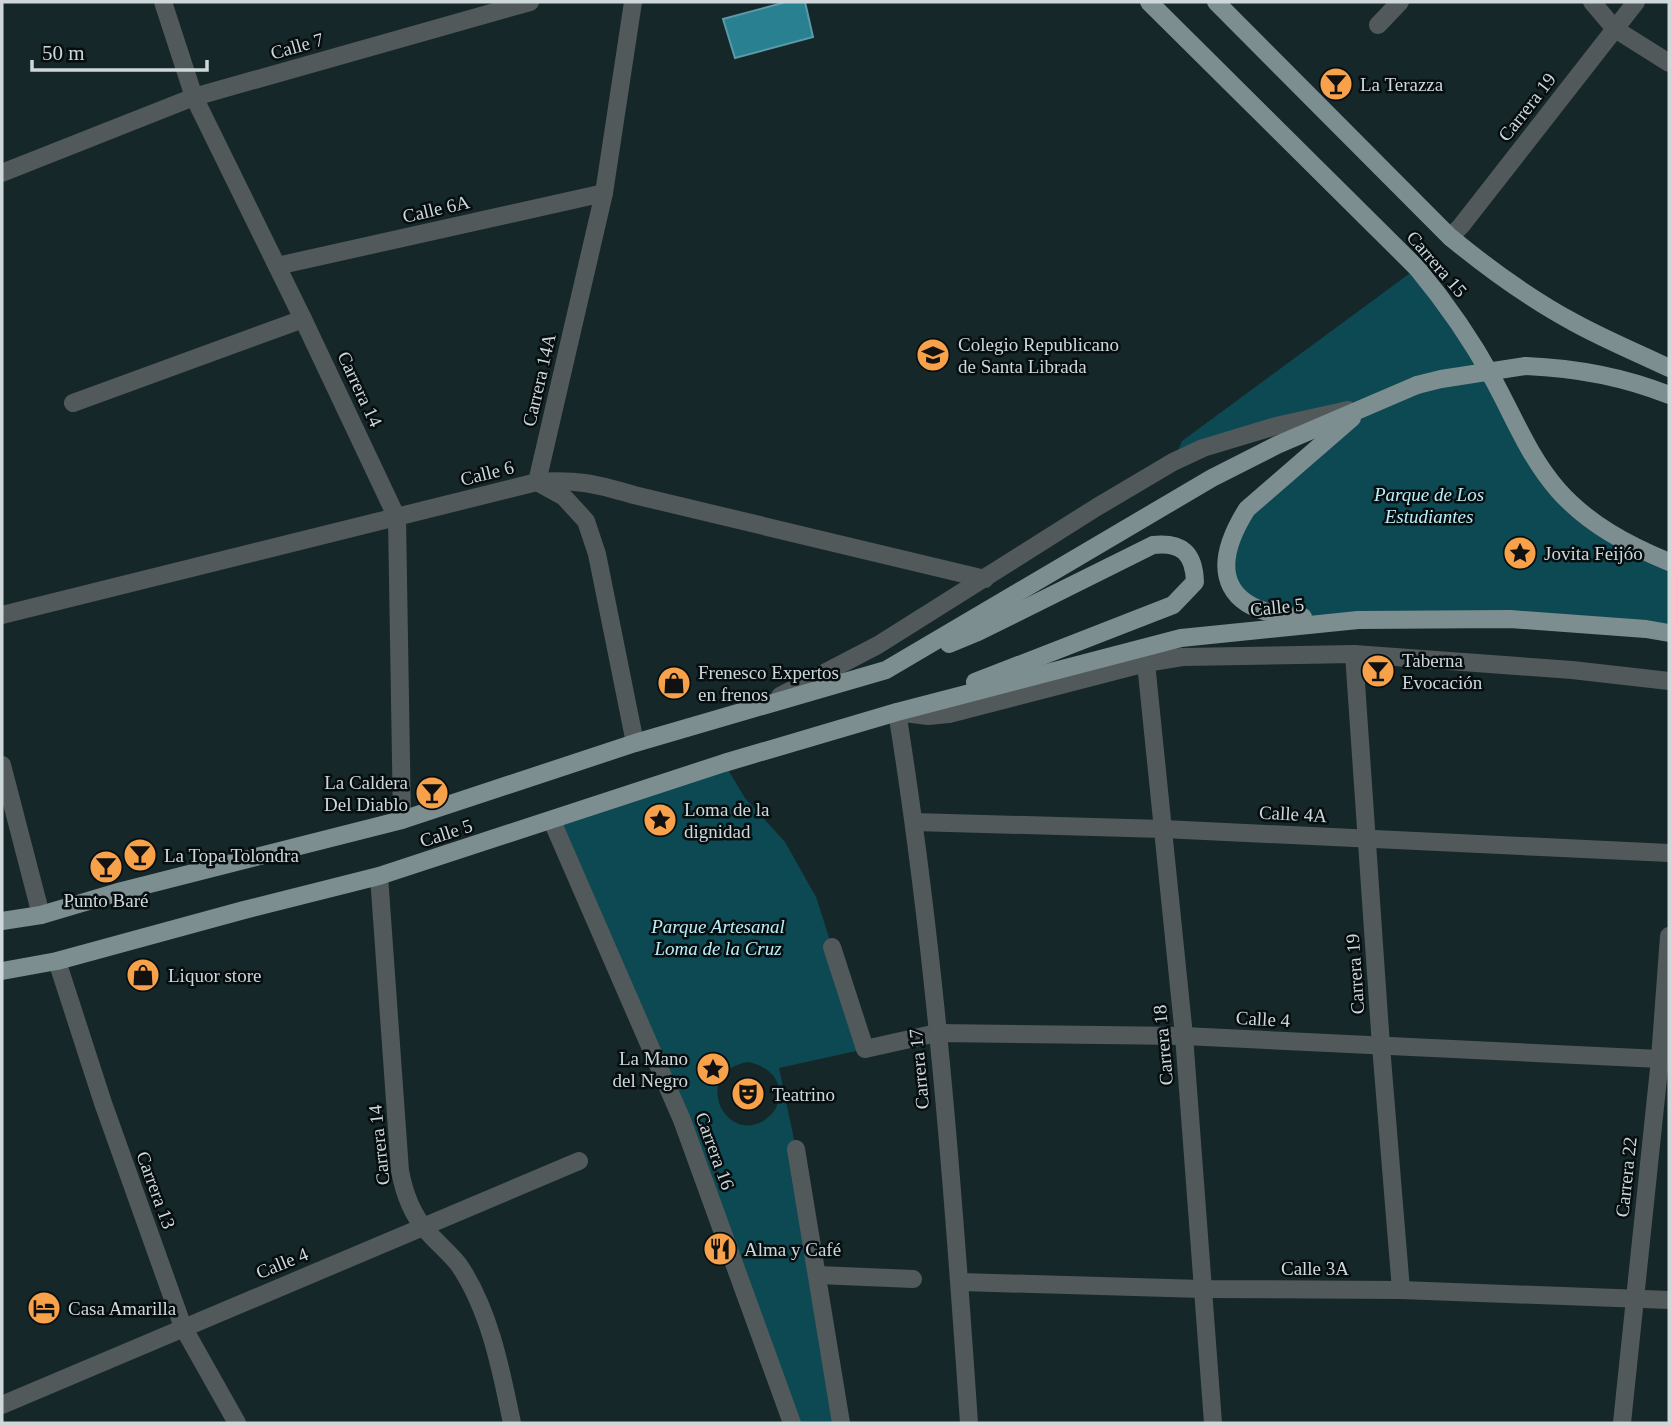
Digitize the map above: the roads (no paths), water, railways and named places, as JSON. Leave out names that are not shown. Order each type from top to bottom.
[{"type":"main road","name":"Carrera 15","points":[[1149,2],[1424,276],[1464,329],[1535,461],[1558,491],[1585,516],[1619,539],[1669,562]]},
{"type":"main road","name":"Carrera 15","points":[[1216,2],[1450,237],[1520,291],[1576,324],[1669,368]]},
{"type":"main road","name":"Calle 5","points":[[2,921],[41,915],[122,891],[402,820],[635,743],[886,670],[1212,478],[1277,444],[1417,385],[1526,366],[1559,367],[1608,377],[1669,395]]},
{"type":"main road","points":[[1358,620],[1281,616],[1259,611],[1247,604],[1235,591],[1225,565],[1234,529],[1247,509],[1368,405]]},
{"type":"main road","points":[[886,670],[978,632],[1153,545],[1170,543],[1185,551],[1195,565],[1195,582],[1173,605],[897,712]]},
{"type":"main road","name":"Calle 5","points":[[2,970],[57,961],[379,876],[724,764],[897,712],[1181,639],[1358,620],[1510,618],[1669,633]]},
{"type":"street","name":"Carrera 14","points":[[163,2],[194,97],[278,266],[397,518],[402,820]]},
{"type":"street","name":"Calle 7","points":[[2,173],[194,97],[530,2]]},
{"type":"street","name":"Carrera 14A","points":[[537,482],[604,192],[633,2]]},
{"type":"street","points":[[1378,26],[1400,2]]},
{"type":"street","points":[[1592,2],[1615,29],[1669,63]]},
{"type":"street","name":"Carrera 19","points":[[1450,237],[1636,2]]},
{"type":"street","name":"Calle 6A","points":[[278,266],[604,192]]},
{"type":"street","points":[[74,402],[303,318]]},
{"type":"street","name":"Calle 5","points":[[761,706],[878,645],[1097,507],[1173,463],[1203,449],[1276,426],[1368,405]]},
{"type":"street","name":"Calle 6","points":[[2,615],[537,482],[567,479],[594,483],[634,495],[985,579]]},
{"type":"street","points":[[537,482],[564,497],[586,521],[597,554],[635,743]]},
{"type":"street","name":"Carrera 19","points":[[1354,654],[1401,1290]]},
{"type":"street","name":"Calle 5","points":[[897,712],[928,716],[950,715],[1146,663],[1182,657],[1354,654],[1572,670],[1669,681]]},
{"type":"street","name":"Carrera 18","points":[[1146,663],[1184,1036],[1213,1423]]},
{"type":"street","name":"Carrera 17","points":[[897,712],[914,822],[937,1033],[960,1282],[969,1423]]},
{"type":"street","points":[[2,765],[41,915]]},
{"type":"street","name":"Carrera 16","points":[[552,821],[682,1120],[792,1423]]},
{"type":"street","name":"Calle 4A","points":[[914,822],[1163,829],[1669,853]]},
{"type":"street","name":"Carrera 14","points":[[379,876],[400,1171],[404,1192],[424,1228],[459,1266],[482,1310],[495,1350],[512,1423]]},
{"type":"street","name":"Carrera 22","points":[[1622,1423],[1660,1059],[1669,936]]},
{"type":"street","name":"Calle 4","points":[[832,947],[865,1049],[937,1033],[1184,1036],[1660,1059]]},
{"type":"street","name":"Carrera 13","points":[[57,961],[103,1103],[183,1327],[237,1423]]},
{"type":"street","points":[[796,1149],[841,1423]]},
{"type":"street","name":"Calle 4","points":[[2,1405],[579,1161]]},
{"type":"street","points":[[818,1275],[913,1279]]},
{"type":"street","name":"Calle 3A","points":[[960,1282],[1202,1289],[1401,1290],[1669,1300]]},
{"type":"place","name":"La Terazza","points":[[1336,84]]},
{"type":"place","name":"Colegio Republicano de Santa Librada","points":[[933,355]]},
{"type":"place","name":"Jovita Feijóo","points":[[1520,553]]},
{"type":"place","name":"Taberna Evocación","points":[[1378,671]]},
{"type":"place","name":"Frenesco Expertos en frenos","points":[[674,683]]},
{"type":"place","name":"La Caldera Del Diablo","points":[[432,793]]},
{"type":"place","name":"Loma de la dignidad","points":[[660,820]]},
{"type":"place","name":"La Topa Tolondra","points":[[140,855]]},
{"type":"place","name":"Punto Baré","points":[[106,867]]},
{"type":"place","name":"Liquor store","points":[[143,975]]},
{"type":"place","name":"La Mano del Negro","points":[[713,1069]]},
{"type":"place","name":"Teatrino","points":[[748,1094]]},
{"type":"place","name":"Alma y Café","points":[[720,1249]]},
{"type":"place","name":"Casa Amarilla","points":[[44,1308]]},
{"type":"park label","name":"Parque de Los Estudiantes","points":[[1429,505]]},
{"type":"park label","name":"Parque Artesanal Loma de la Cruz","points":[[718,937]]}]
